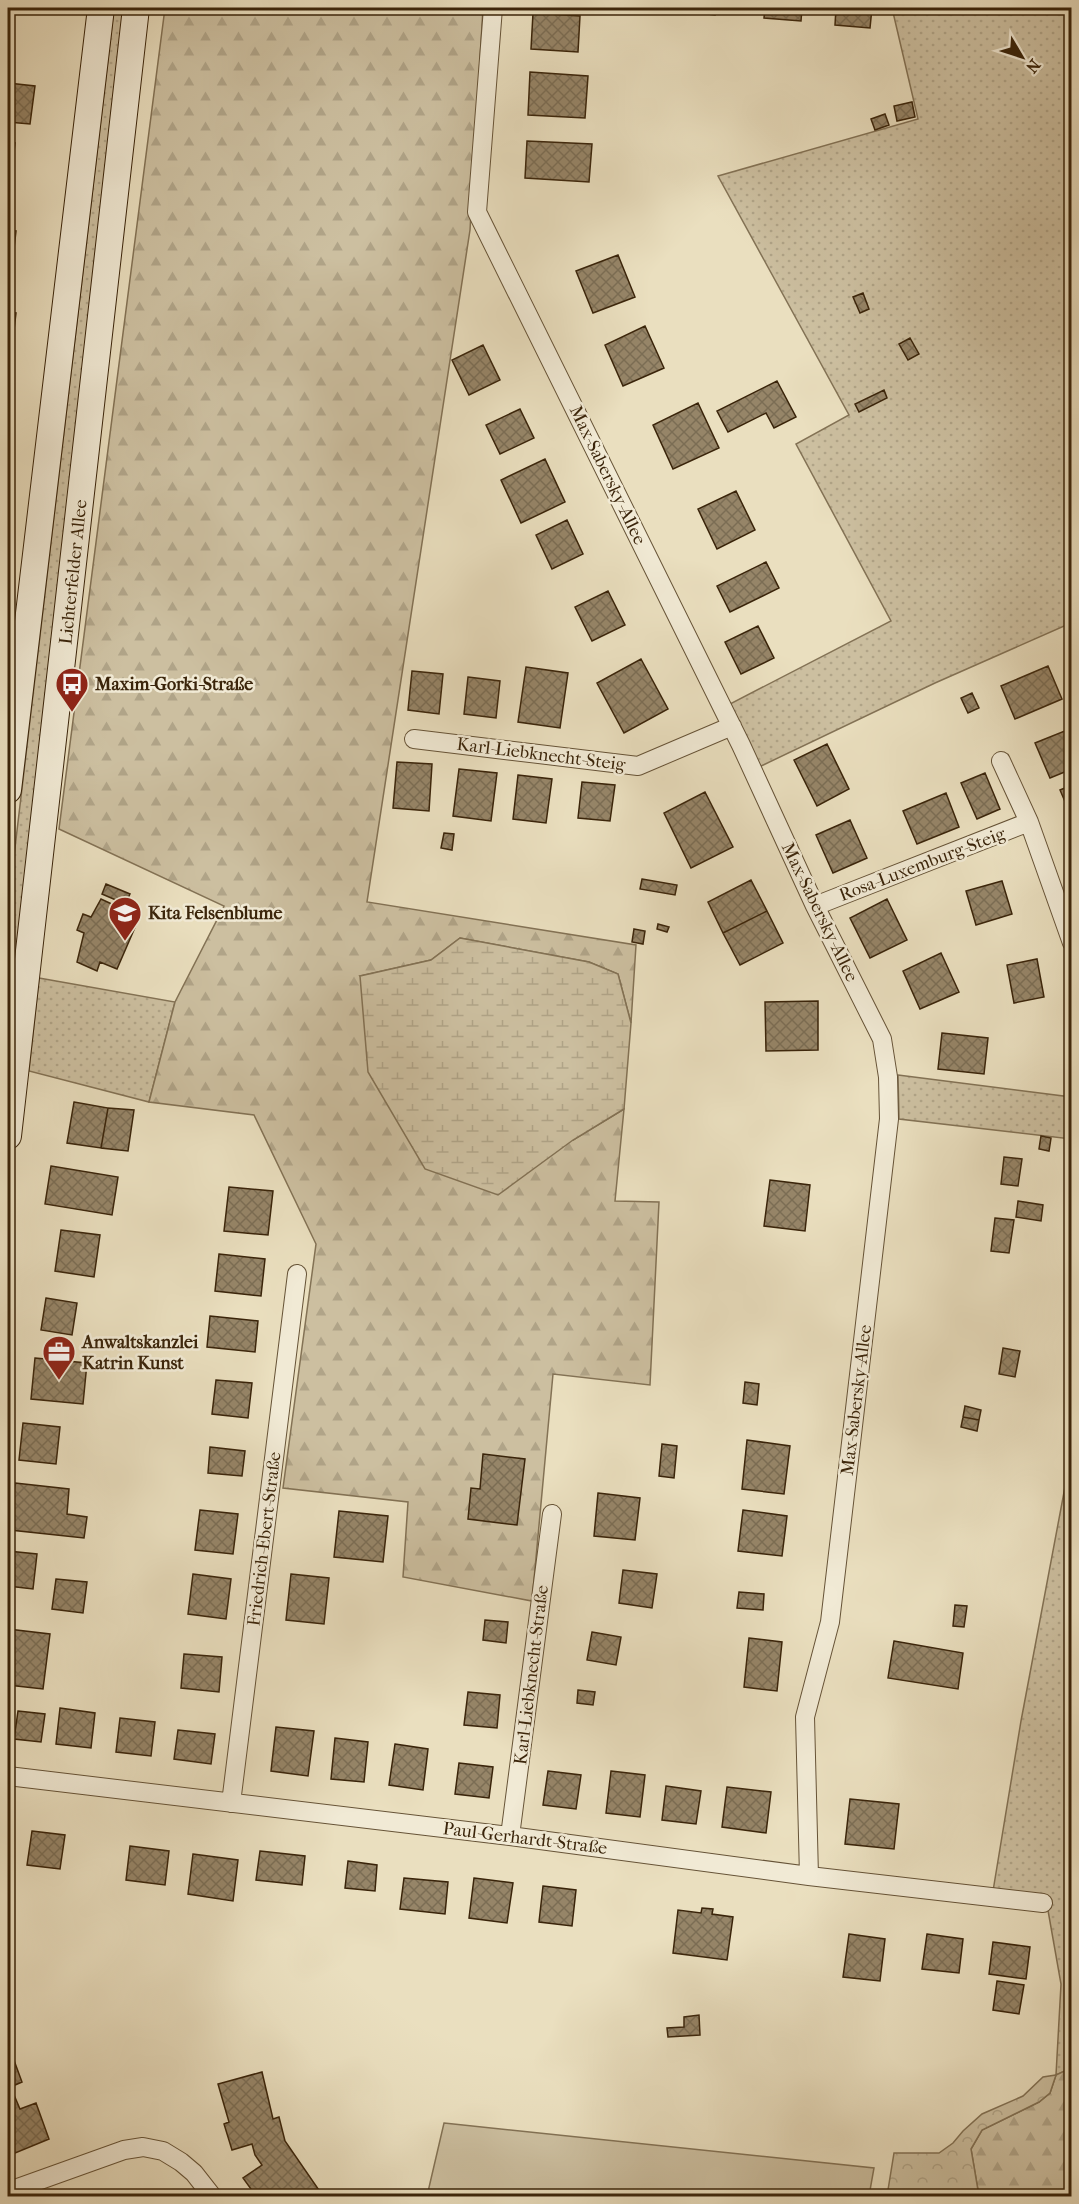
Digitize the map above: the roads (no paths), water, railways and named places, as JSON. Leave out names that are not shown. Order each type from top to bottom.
[{"type":"main road","points":[[8,783],[101,8]]},
{"type":"main road","name":"Lichterfelder Allee","points":[[8,1120],[136,8]]},
{"type":"street","name":"Max-Sabersky-Allee","points":[[493,8],[477,212],[732,726],[815,906],[882,1039],[888,1077],[889,1119],[830,1622],[805,1717],[809,1876]]},
{"type":"street","name":"Karl-Liebknecht-Steig","points":[[414,739],[638,766],[732,726]]},
{"type":"street","name":"Rosa-Luxemburg-Steig","points":[[1001,761],[1029,822],[1071,943]]},
{"type":"street","name":"Rosa-Luxemburg-Steig","points":[[815,906],[1029,822]]},
{"type":"street","name":"Friedrich-Ebert-Straße","points":[[231,1803],[297,1274]]},
{"type":"street","name":"Karl-Liebknecht-Straße","points":[[510,1836],[552,1514]]},
{"type":"street","name":"Paul-Gerhardt-Straße","points":[[8,1776],[1043,1903]]},
{"type":"street","points":[[8,2190],[15,2190],[124,2150],[143,2147],[163,2151],[181,2162],[194,2173],[212,2196]]},
{"type":"place","name":"Maxim-Gorki-Straße","points":[[72,713]]},
{"type":"place","name":"Kita Felsenblume","points":[[125,942]]},
{"type":"place","name":"Anwaltskanzlei Katrin Kunst","points":[[59,1381]]}]
